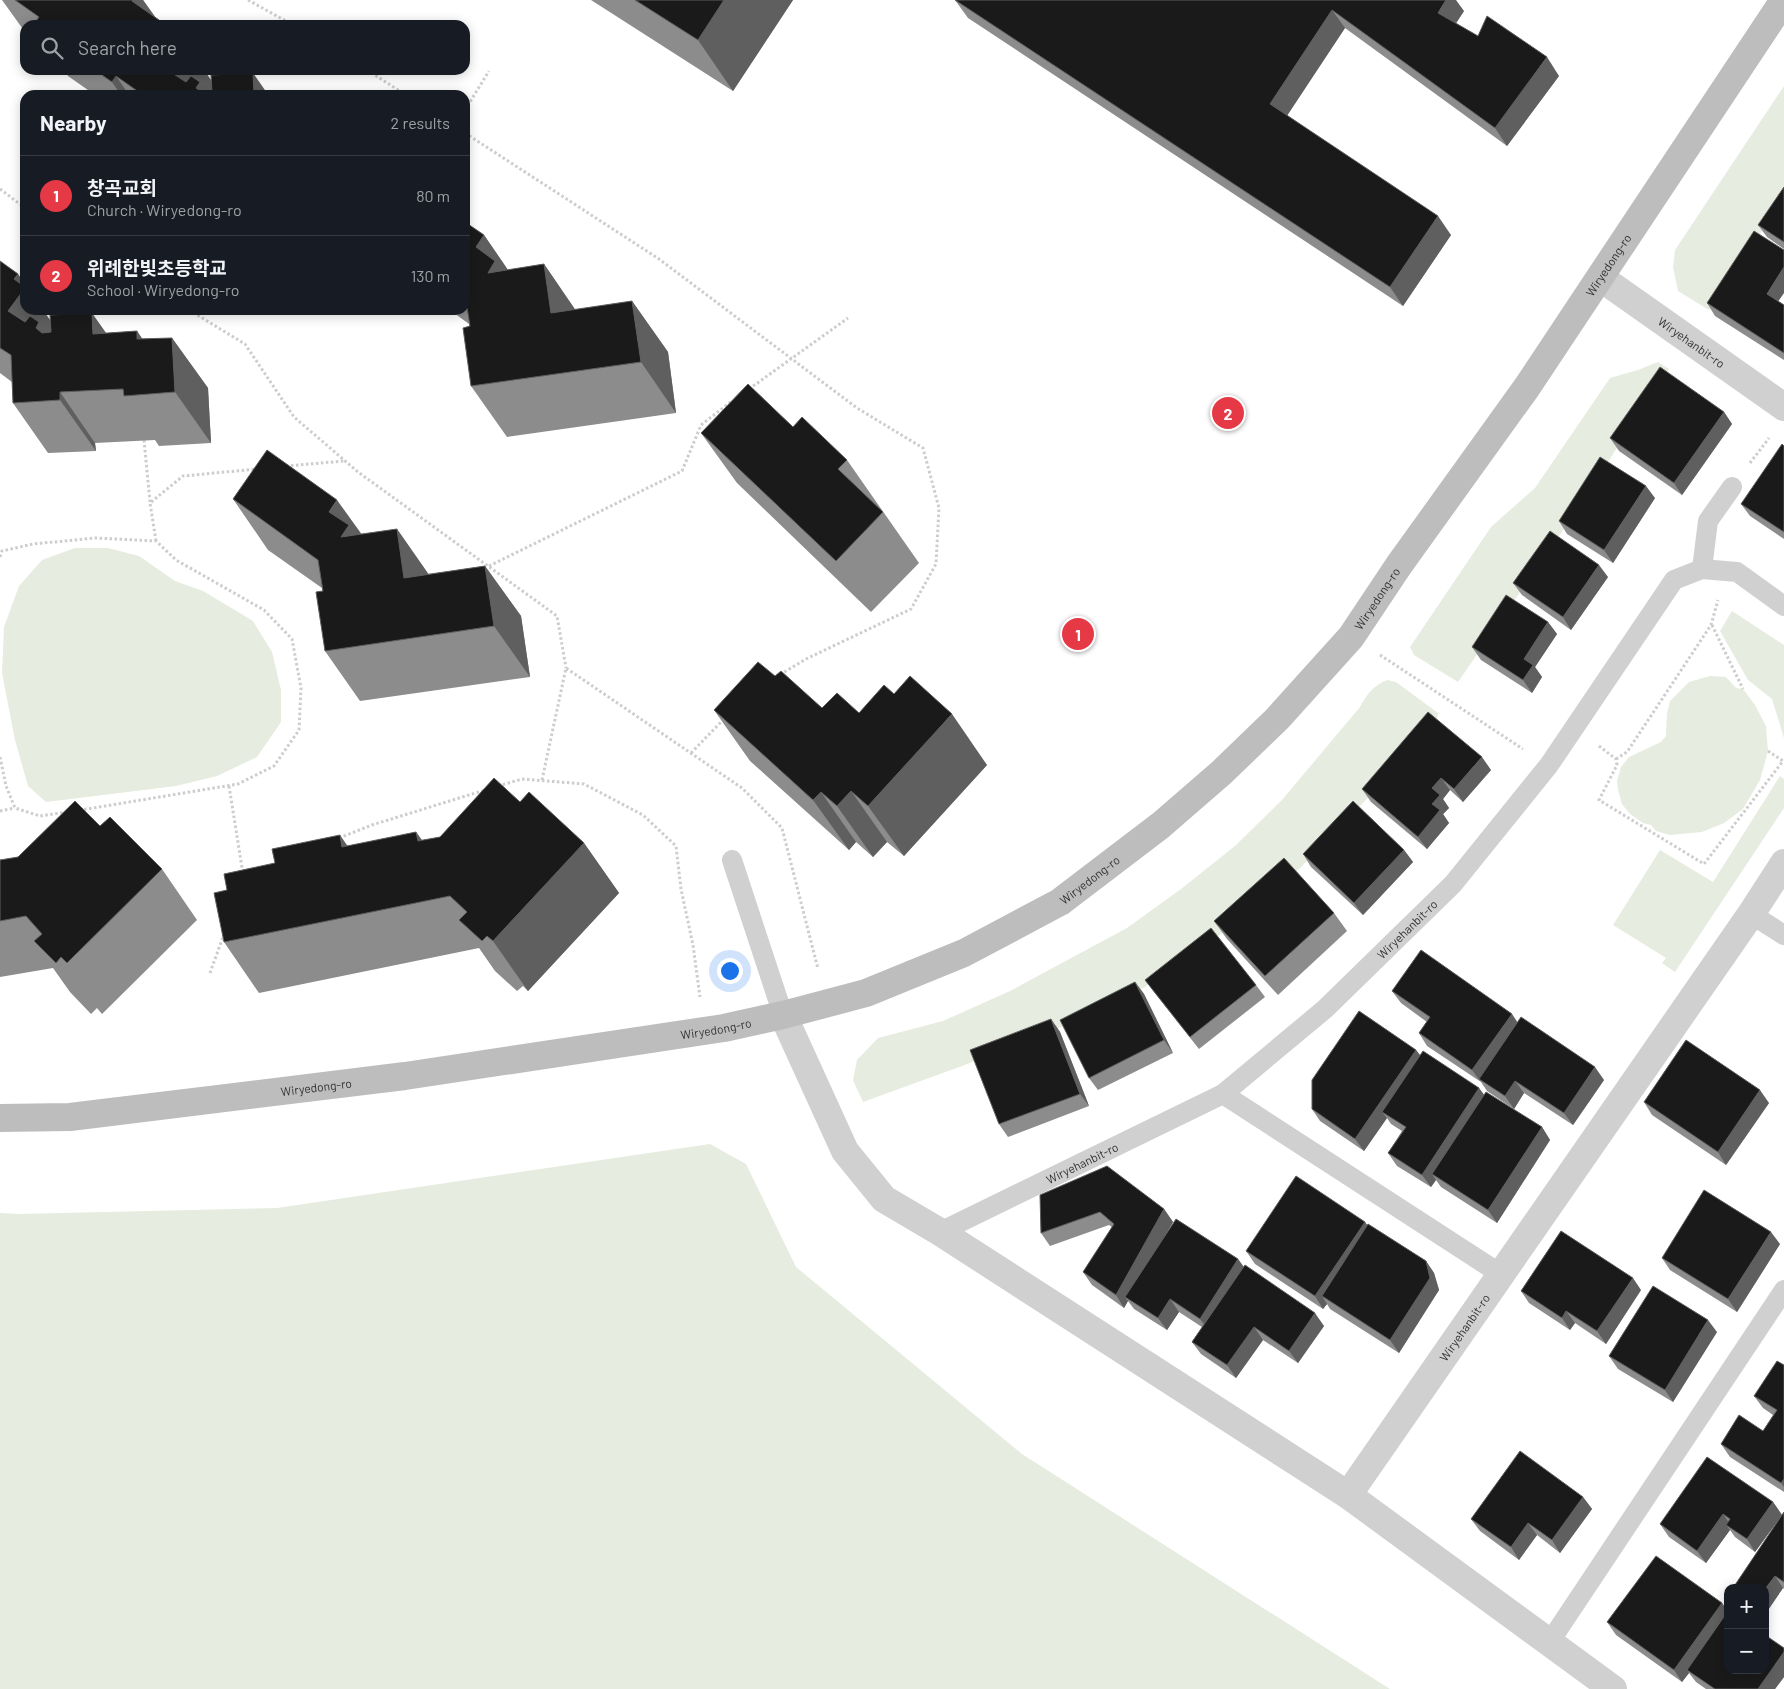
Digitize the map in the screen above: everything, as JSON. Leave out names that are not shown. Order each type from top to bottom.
[{"type":"street","name":"Wiryedong-ro","points":[[0,1118],[70,1117],[396,1077],[705,1031],[866,993],[964,953],[1060,902],[1160,825],[1221,773],[1277,719],[1351,637],[1399,565],[1527,387],[1784,0]]},
{"type":"street","name":"Wiryehanbit-ro","points":[[1601,278],[1784,407]]},
{"type":"street","name":"Wiryehanbit-ro","points":[[1348,1494],[1502,1275],[1751,914],[1784,863]]},
{"type":"street","points":[[783,1014],[845,1151],[884,1199],[940,1232],[1348,1494],[1613,1689]]},
{"type":"lane","points":[[1702,569],[1708,521],[1732,487]]},
{"type":"lane","name":"Wiryehanbit-ro","points":[[940,1232],[1223,1094],[1325,1009],[1453,884],[1549,765],[1674,580],[1702,569],[1737,572],[1784,606]]},
{"type":"lane","points":[[732,860],[783,1014]]},
{"type":"lane","points":[[1751,914],[1784,935]]},
{"type":"lane","points":[[1223,1094],[1502,1275]]},
{"type":"lane","points":[[1549,1643],[1784,1290]]},
{"type":"path","points":[[248,0],[283,20]]},
{"type":"path","points":[[470,102],[489,71]]},
{"type":"path","points":[[375,75],[398,90]]},
{"type":"path","points":[[470,136],[659,259],[857,408],[923,448],[939,508],[936,564],[911,609],[806,659],[776,678]]},
{"type":"path","points":[[0,189],[20,204]]},
{"type":"path","points":[[197,315],[244,344],[294,417],[358,472],[557,616],[566,668],[542,780]]},
{"type":"path","points":[[746,392],[790,358],[848,318]]},
{"type":"path","points":[[489,566],[682,471],[701,425],[738,397]]},
{"type":"path","points":[[1732,487],[1772,433]]},
{"type":"path","points":[[78,810],[238,784],[274,766],[299,730],[301,688],[292,639],[264,610],[176,560],[156,541],[144,440]]},
{"type":"path","points":[[278,467],[345,461]]},
{"type":"path","points":[[150,503],[182,476],[259,469]]},
{"type":"path","points":[[0,557],[1,550],[33,544],[95,538],[156,541]]},
{"type":"path","points":[[1743,689],[1711,625],[1627,752],[1616,759],[1617,765],[1599,800],[1704,864],[1783,761],[1768,752]]},
{"type":"path","points":[[1351,637],[1549,765]]},
{"type":"path","points":[[566,668],[742,788],[782,828],[826,1003]]},
{"type":"path","points":[[691,753],[725,717]]},
{"type":"path","points":[[0,757],[6,786],[15,808]]},
{"type":"path","points":[[335,839],[372,825],[522,778],[584,784],[643,816],[676,846],[681,889],[693,945],[705,1031]]},
{"type":"path","points":[[229,786],[244,876]]},
{"type":"path","points":[[0,810],[15,808],[40,816],[68,812]]},
{"type":"path","points":[[210,973],[225,929]]},
{"type":"shaded area","points":[[1784,86],[1784,198],[1709,310],[1678,291],[1673,267],[1675,250]]},
{"type":"shaded area","points":[[1658,362],[1669,369],[1563,530],[1458,682],[1414,655],[1410,647],[1491,527],[1535,488],[1610,378]]},
{"type":"shaded area","points":[[75,548],[108,548],[139,556],[175,581],[203,591],[253,621],[272,652],[281,690],[281,722],[257,757],[217,776],[176,786],[46,802],[28,786],[15,740],[2,673],[4,627],[19,586],[42,560]]},
{"type":"shaded area","points":[[1732,611],[1784,645],[1784,738],[1772,699],[1748,680],[1720,631]]},
{"type":"shaded area","points":[[1710,676],[1726,677],[1736,688],[1743,689],[1755,705],[1766,726],[1768,751],[1760,780],[1743,809],[1724,823],[1702,832],[1670,835],[1656,831],[1651,825],[1643,823],[1630,814],[1622,804],[1617,781],[1621,767],[1629,757],[1661,742],[1666,736],[1667,713],[1670,701],[1689,682]]},
{"type":"shaded area","points":[[1387,680],[1396,682],[1438,713],[1437,720],[1363,803],[1299,869],[1222,933],[1145,987],[1069,1024],[863,1102],[853,1080],[857,1060],[878,1038],[943,1021],[1010,991],[1127,928],[1181,889],[1235,846],[1282,800],[1360,707],[1371,691]]},
{"type":"shaded area","points":[[1780,776],[1784,779],[1784,808],[1675,972],[1662,963],[1666,958],[1613,925],[1660,850],[1713,882]]},
{"type":"shaded area","points":[[710,1144],[746,1164],[796,1267],[1022,1454],[1390,1689],[0,1689],[0,1213],[277,1208]]},
{"type":"building","points":[[15,0],[133,0],[159,20],[37,20],[39,17]]},
{"type":"building","points":[[635,0],[724,0],[698,40]]},
{"type":"building","points":[[955,0],[1446,0],[1438,13],[1478,36],[1487,16],[1547,57],[1495,128],[1332,10],[1270,104],[1438,216],[1390,287]]},
{"type":"building","points":[[102,75],[175,75],[186,82],[191,76],[200,82],[196,88],[199,90],[136,90],[116,76],[112,82]]},
{"type":"building","points":[[211,75],[253,75],[254,90],[212,90]]},
{"type":"building","points":[[1784,187],[1784,242],[1758,225]]},
{"type":"building","points":[[470,225],[484,235],[476,247],[495,261],[488,273],[544,264],[551,313],[632,301],[641,362],[471,386],[463,328],[470,326],[468,315],[470,315]]},
{"type":"building","points":[[1754,231],[1784,250],[1784,267],[1767,294],[1784,305],[1784,353],[1707,303]]},
{"type":"building","points":[[0,261],[18,274],[14,279],[20,283],[20,295],[8,311],[25,322],[30,316],[39,322],[36,328],[42,333],[51,332],[50,315],[92,315],[93,334],[137,331],[137,339],[172,338],[175,392],[124,396],[123,389],[60,392],[60,400],[13,403],[11,355],[0,348]]},
{"type":"building","points":[[1660,367],[1724,412],[1674,483],[1610,438]]},
{"type":"building","points":[[748,384],[793,427],[802,417],[847,460],[838,469],[883,512],[836,561],[701,433]]},
{"type":"building","points":[[1782,444],[1784,446],[1784,532],[1741,504]]},
{"type":"building","points":[[267,450],[337,500],[329,512],[349,525],[341,537],[397,529],[404,578],[485,566],[494,626],[325,651],[316,592],[323,591],[318,560],[233,499]]},
{"type":"building","points":[[1600,457],[1646,486],[1604,550],[1559,521]]},
{"type":"building","points":[[1550,531],[1599,565],[1563,617],[1513,583]]},
{"type":"building","points":[[1506,595],[1548,622],[1524,659],[1533,665],[1523,680],[1472,647]]},
{"type":"building","points":[[758,662],[775,676],[781,671],[822,708],[837,693],[859,713],[884,685],[894,694],[910,676],[952,714],[868,806],[851,791],[837,806],[821,792],[813,800],[714,710]]},
{"type":"building","points":[[1428,712],[1482,757],[1454,789],[1441,778],[1432,788],[1440,795],[1432,804],[1440,810],[1418,837],[1362,789]]},
{"type":"building","points":[[494,778],[520,802],[529,792],[584,843],[493,941],[487,936],[482,941],[459,920],[467,912],[450,896],[224,942],[214,893],[227,890],[224,874],[275,863],[272,849],[340,835],[342,847],[416,832],[418,841],[440,837]]},
{"type":"building","points":[[75,801],[100,826],[110,817],[162,869],[67,963],[61,957],[56,963],[34,941],[42,934],[26,916],[0,921],[0,860],[18,857]]},
{"type":"building","points":[[1353,801],[1404,850],[1354,903],[1303,854]]},
{"type":"building","points":[[1284,858],[1334,913],[1265,976],[1214,921]]},
{"type":"building","points":[[1211,928],[1256,985],[1190,1037],[1145,980]]},
{"type":"building","points":[[1421,950],[1512,1014],[1472,1070],[1419,1033],[1430,1017],[1392,991]]},
{"type":"building","points":[[1135,982],[1164,1040],[1089,1078],[1060,1020]]},
{"type":"building","points":[[1359,1011],[1416,1050],[1355,1139],[1312,1109],[1312,1080]]},
{"type":"building","points":[[1521,1017],[1595,1067],[1564,1113],[1515,1081],[1505,1096],[1479,1079]]},
{"type":"building","points":[[1051,1019],[1080,1094],[999,1124],[970,1050]]},
{"type":"building","points":[[1686,1040],[1760,1090],[1718,1152],[1644,1102]]},
{"type":"building","points":[[1423,1051],[1479,1088],[1422,1175],[1388,1153],[1406,1127],[1382,1112]]},
{"type":"building","points":[[1486,1092],[1542,1127],[1488,1210],[1432,1174]]},
{"type":"building","points":[[1107,1166],[1164,1209],[1116,1295],[1083,1272],[1114,1224],[1100,1212],[1041,1233],[1040,1195]]},
{"type":"building","points":[[1296,1176],[1365,1222],[1315,1296],[1246,1251]]},
{"type":"building","points":[[1704,1190],[1771,1232],[1728,1299],[1662,1258]]},
{"type":"building","points":[[1176,1219],[1238,1259],[1200,1319],[1170,1299],[1158,1318],[1125,1297]]},
{"type":"building","points":[[1368,1224],[1426,1261],[1430,1278],[1390,1340],[1322,1296]]},
{"type":"building","points":[[1561,1231],[1633,1278],[1597,1331],[1566,1311],[1562,1318],[1521,1291]]},
{"type":"building","points":[[1245,1265],[1315,1313],[1289,1351],[1254,1327],[1227,1365],[1192,1342]]},
{"type":"building","points":[[1653,1286],[1708,1320],[1665,1390],[1609,1356]]},
{"type":"building","points":[[1777,1361],[1784,1365],[1784,1479],[1781,1483],[1721,1444],[1739,1415],[1763,1431],[1777,1410],[1754,1396]]},
{"type":"building","points":[[1520,1451],[1583,1497],[1552,1540],[1528,1523],[1511,1547],[1471,1519]]},
{"type":"building","points":[[1707,1457],[1773,1502],[1747,1539],[1726,1525],[1730,1519],[1723,1514],[1697,1551],[1660,1524]]},
{"type":"building","points":[[1784,1512],[1784,1582],[1775,1576],[1769,1584],[1736,1584]]},
{"type":"building","points":[[1656,1556],[1722,1603],[1674,1670],[1607,1622]]},
{"type":"building","points":[[1724,1617],[1724,1674],[1769,1674],[1758,1689],[1715,1689],[1687,1670]]},
{"type":"building","points":[[1769,1638],[1784,1648],[1784,1652],[1769,1673]]},
{"type":"place","name":"위례한빛초등학교","points":[[1228,413]]},
{"type":"place","name":"창곡교회","points":[[1078,634]]}]
